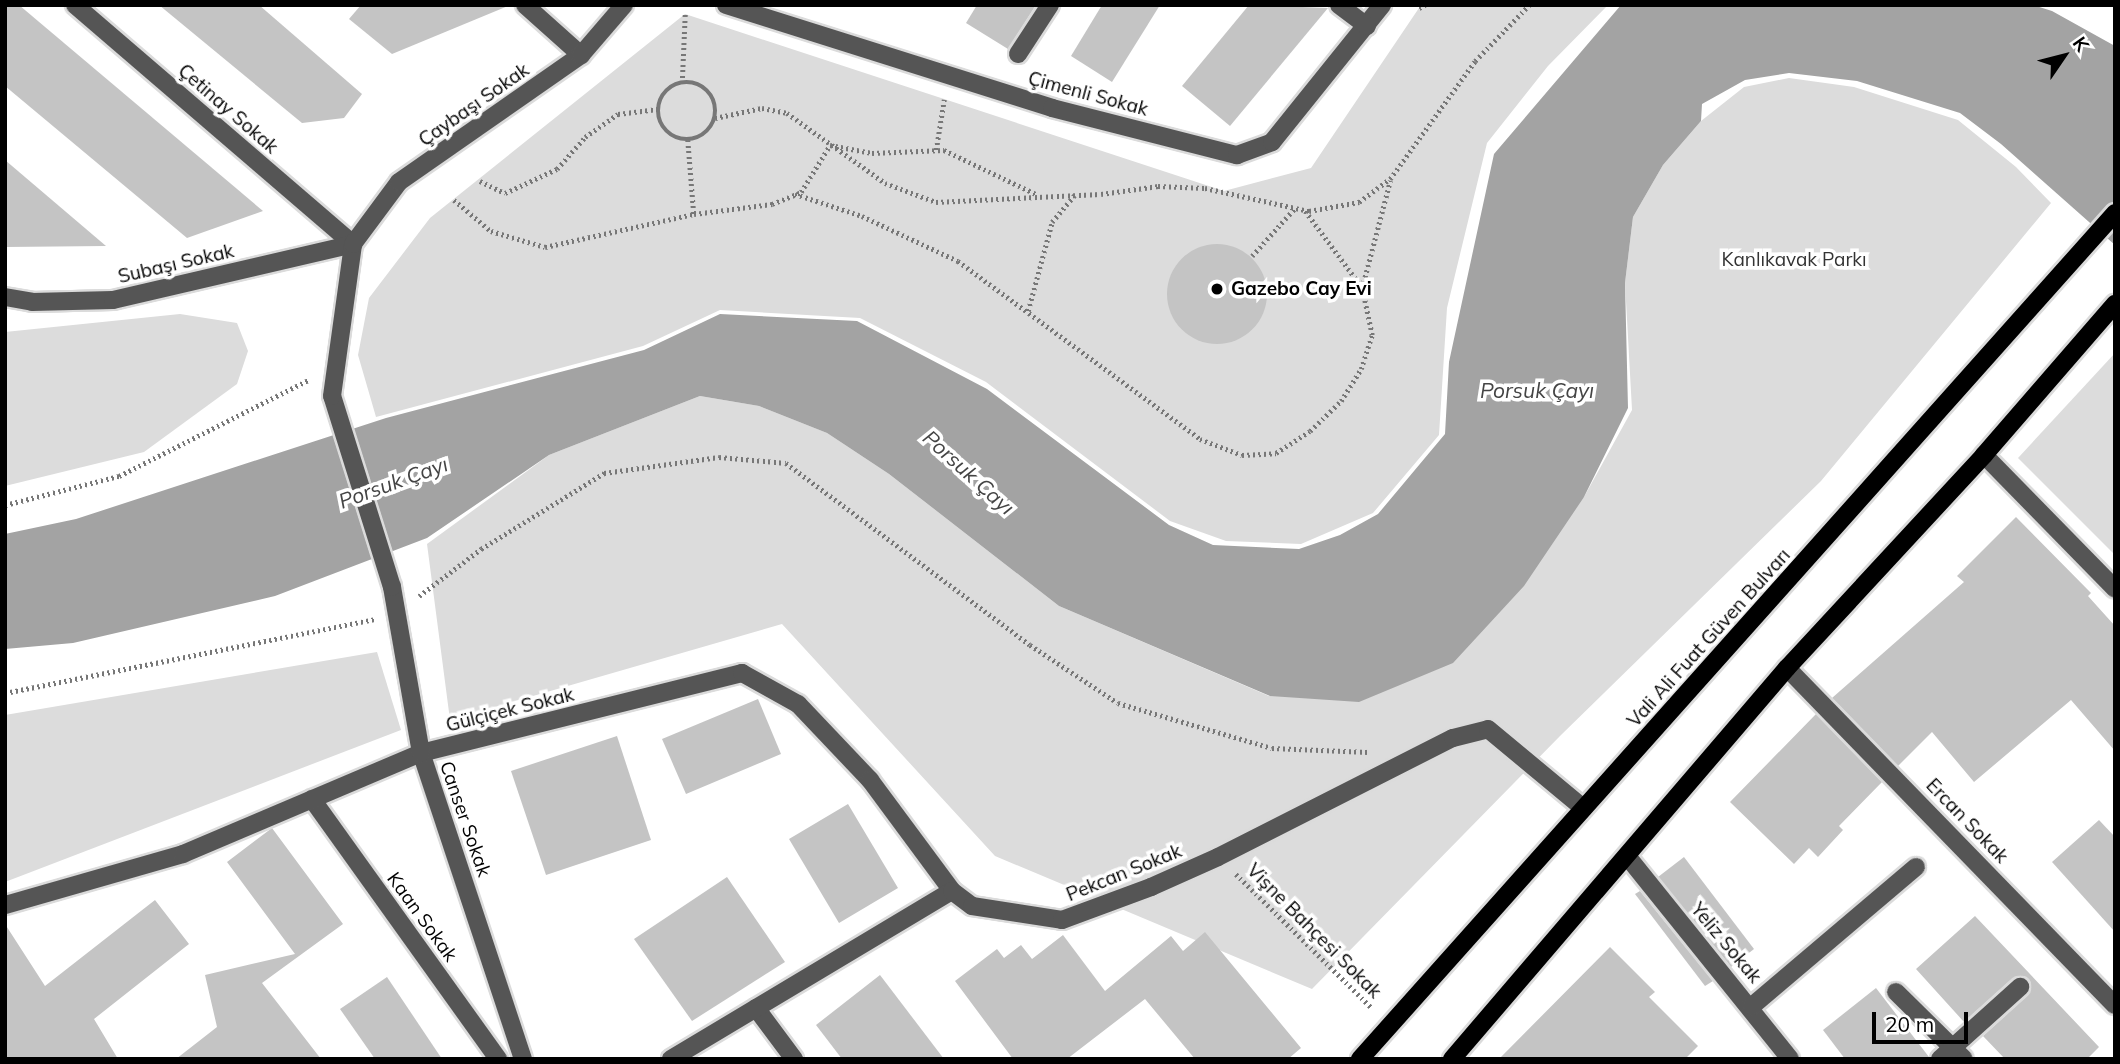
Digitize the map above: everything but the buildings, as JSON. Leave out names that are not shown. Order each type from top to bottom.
[{"type":"main road","name":"Vali Ali Fuat Güven Bulvarı","points":[[1360,1059],[2115,213]]},
{"type":"main road","points":[[1452,1059],[1787,668],[1984,455],[2115,304]]},
{"type":"street","name":"Çetinay Sokak","points":[[75,5],[354,244]]},
{"type":"street","points":[[525,5],[581,55]]},
{"type":"street","name":"Çaybaşı Sokak","points":[[354,244],[399,182],[581,55],[624,5]]},
{"type":"street","name":"Çimenli Sokak","points":[[726,5],[1052,108],[1237,155],[1272,142],[1367,26],[1381,5]]},
{"type":"street","points":[[1018,54],[1050,5]]},
{"type":"street","points":[[1339,5],[1367,26]]},
{"type":"street","name":"Subaşı Sokak","points":[[5,297],[32,302],[113,300],[354,244]]},
{"type":"street","points":[[336,369],[354,244]]},
{"type":"street","name":"Canser Sokak","points":[[336,369],[332,396],[392,587],[394,615],[421,754],[523,1059]]},
{"type":"street","points":[[1984,455],[2115,589]]},
{"type":"street","name":"Ercan Sokak","points":[[1787,668],[2115,1005]]},
{"type":"street","name":"Gülçiçek Sokak","points":[[5,905],[183,854],[421,754],[742,673],[798,704],[870,780],[952,891]]},
{"type":"street","name":"Pekcan Sokak","points":[[952,891],[972,906],[1062,920],[1151,887],[1218,857],[1453,738],[1488,729],[1583,808]]},
{"type":"street","name":"Kaan Sokak","points":[[312,799],[498,1059]]},
{"type":"street","name":"Yeliz Sokak","points":[[1627,856],[1752,1006],[1790,1059]]},
{"type":"street","points":[[1752,1006],[1916,867]]},
{"type":"street","points":[[670,1059],[952,891]]},
{"type":"street","points":[[1896,992],[1952,1055],[2020,987]]},
{"type":"street","points":[[756,1009],[794,1059]]},
{"type":"path","points":[[1419,8],[1424,5]]},
{"type":"path","points":[[682,83],[685,14]]},
{"type":"path","points":[[682,83],[709,92],[715,109],[705,133],[688,140],[663,127],[658,109],[666,91],[682,83]]},
{"type":"path","points":[[936,150],[944,100]]},
{"type":"path","points":[[480,181],[505,193],[557,169],[584,137],[618,114],[658,109]]},
{"type":"path","points":[[688,140],[694,214]]},
{"type":"path","points":[[454,200],[491,231],[545,247],[694,214],[772,204],[801,192],[830,145],[872,153],[936,150],[1038,194]]},
{"type":"path","points":[[1362,288],[1390,179]]},
{"type":"path","points":[[795,194],[862,216],[958,261],[1200,439],[1242,455],[1276,453],[1310,431],[1341,401],[1361,369],[1372,335],[1362,288],[1304,210]]},
{"type":"path","points":[[1027,312],[1052,222],[1075,194]]},
{"type":"path","points":[[1252,256],[1295,208]]},
{"type":"path","points":[[5,505],[119,476],[193,442],[276,393],[336,369]]},
{"type":"path","points":[[5,693],[394,615],[481,549],[604,473],[719,457],[786,463],[1030,645],[1118,703],[1272,748],[1381,753]]},
{"type":"path","name":"Vişne Bahçesi Sokak","points":[[1218,857],[1390,1025]]},
{"type":"green space","points":[[1421,5],[1608,5],[1548,66],[1487,143],[1447,308],[1439,435],[1373,513],[1301,544],[1226,541],[1170,521],[986,382],[860,318],[720,310],[643,346],[376,417],[358,355],[369,298],[430,218],[685,14],[1224,191],[1311,168]]},
{"type":"green space","name":"Kanlıkavak Parkı","points":[[1789,78],[1854,87],[1958,120],[2016,167],[2051,203],[1821,481],[1560,736],[1312,989],[995,856],[782,624],[450,720],[427,544],[549,455],[700,396],[759,406],[827,433],[889,474],[1059,606],[1269,696],[1584,497],[1632,410],[1625,283],[1633,217],[1663,165],[1701,121],[1744,87]]},
{"type":"green space","points":[[180,314],[237,323],[248,351],[237,384],[144,452],[5,486],[5,332]]},
{"type":"green space","points":[[2115,353],[2115,555],[2018,458]]},
{"type":"green space","points":[[377,652],[401,730],[5,882],[5,715]]},
{"type":"water","name":"Porsuk Çayı","points":[[1621,5],[2033,5],[2052,11],[2115,46],[2115,245],[2001,144],[1960,113],[1857,81],[1789,73],[1745,80],[1702,104],[1701,121],[1663,165],[1633,217],[1625,283],[1628,408],[1584,497],[1524,586],[1453,663],[1359,702],[1270,696],[1059,606],[889,474],[827,433],[759,406],[700,396],[549,455],[427,538],[275,596],[73,643],[5,649],[5,534],[76,519],[386,418],[644,350],[720,314],[857,321],[987,389],[1169,525],[1213,545],[1299,549],[1340,535],[1378,514],[1445,434],[1449,362],[1494,154]]},
{"type":"place","name":"Gazebo Cay Evi","points":[[1217,289]]}]
